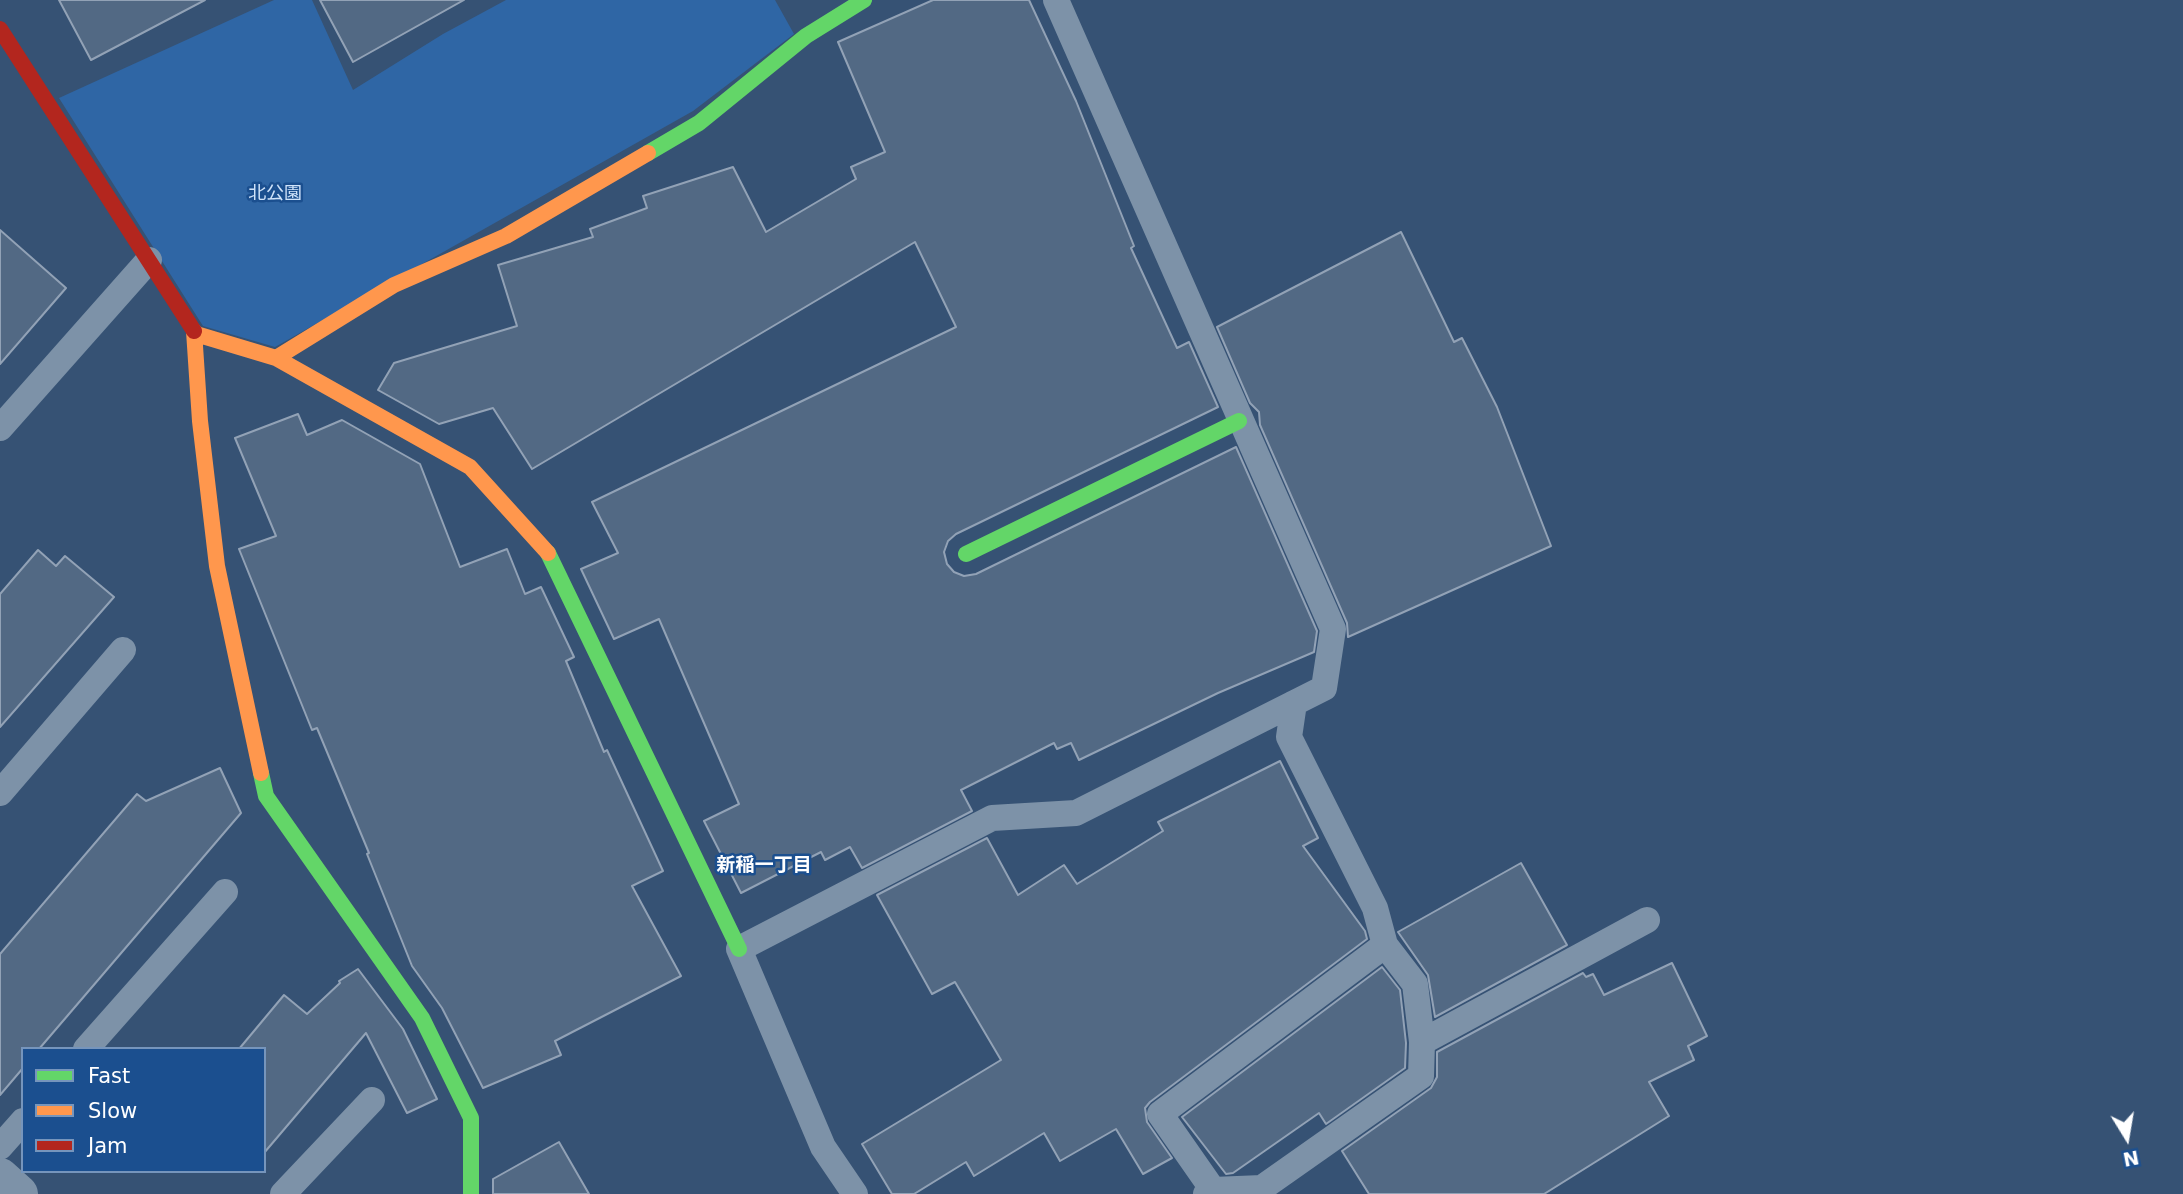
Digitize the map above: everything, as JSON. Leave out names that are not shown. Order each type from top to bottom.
[{"type":"street","points":[[276,358],[394,285],[506,236],[699,123],[806,36],[864,0]]},
{"type":"street","points":[[0,29],[196,334],[201,421],[217,566],[266,796],[422,1018],[471,1118],[471,1194]]},
{"type":"street","points":[[196,334],[276,358],[470,467],[548,552],[739,949]]},
{"type":"street","points":[[966,554],[1239,421]]},
{"type":"street","points":[[0,1177],[19,1194]]},
{"type":"lane","points":[[855,1194],[823,1147],[739,949],[992,818],[1076,813],[1324,688],[1333,629],[1239,421],[1056,0]]},
{"type":"lane","points":[[0,428],[149,260]]},
{"type":"lane","points":[[0,793],[123,650]]},
{"type":"lane","points":[[1294,703],[1289,737],[1375,908],[1385,945],[1415,984],[1422,1042],[1421,1076],[1262,1188],[1210,1192],[1160,1114],[1385,945]]},
{"type":"lane","points":[[88,1047],[225,892]]},
{"type":"lane","points":[[1422,1042],[1647,920]]},
{"type":"lane","points":[[283,1194],[372,1100]]},
{"type":"lane","points":[[0,1147],[21,1123]]},
{"type":"green space","name":"北公園","points":[[274,0],[312,0],[353,90],[443,34],[506,0],[775,0],[794,34],[693,111],[275,347],[203,326],[59,98]]},
{"type":"building","points":[[59,0],[205,0],[91,60]]},
{"type":"building","points":[[320,0],[464,0],[353,62]]},
{"type":"building","points":[[933,0],[1029,0],[1076,101],[1134,246],[1131,248],[1177,348],[1189,342],[1218,407],[956,534],[948,541],[944,552],[947,564],[954,572],[964,576],[976,574],[1236,447],[1317,631],[1314,652],[1218,693],[1079,760],[1071,743],[1057,749],[1054,743],[961,790],[972,811],[862,868],[850,847],[825,860],[821,852],[741,893],[704,821],[739,804],[659,619],[614,639],[581,569],[618,553],[592,502],[956,327],[915,242],[532,469],[493,408],[439,424],[378,390],[394,363],[517,326],[498,265],[593,237],[590,229],[647,208],[643,196],[733,167],[766,232],[856,179],[851,167],[885,152],[838,42]]},
{"type":"building","points":[[0,230],[66,288],[0,364]]},
{"type":"building","points":[[1401,232],[1454,342],[1462,338],[1497,407],[1551,546],[1348,637],[1347,623],[1260,425],[1259,412],[1250,403],[1217,327]]},
{"type":"building","points":[[298,414],[307,435],[342,420],[420,464],[460,567],[507,549],[525,594],[541,587],[574,657],[566,661],[604,752],[607,750],[663,871],[632,886],[681,976],[555,1041],[561,1055],[483,1088],[442,1008],[412,966],[367,854],[369,853],[317,728],[312,730],[239,549],[276,536],[235,438]]},
{"type":"building","points":[[38,550],[56,566],[65,556],[114,597],[0,727],[0,594]]},
{"type":"building","points":[[1280,761],[1318,838],[1303,846],[1365,931],[1367,939],[1150,1102],[1145,1108],[1147,1122],[1172,1158],[1143,1174],[1116,1129],[1060,1161],[1044,1133],[974,1176],[966,1162],[914,1194],[892,1194],[862,1144],[1001,1060],[955,982],[932,994],[877,895],[987,838],[1018,895],[1064,865],[1077,884],[1163,831],[1158,822]]},
{"type":"building","points":[[220,768],[241,813],[41,1047],[21,1047],[21,1070],[0,1095],[0,954],[137,794],[146,801]]},
{"type":"building","points":[[1521,863],[1567,945],[1435,1017],[1428,975],[1398,932]]},
{"type":"building","points":[[1672,963],[1707,1036],[1688,1046],[1694,1060],[1649,1082],[1669,1116],[1544,1194],[1369,1194],[1342,1151],[1431,1088],[1437,1077],[1437,1052],[1583,973],[1586,977],[1593,974],[1604,995]]},
{"type":"building","points":[[1382,967],[1400,990],[1406,1043],[1405,1068],[1326,1124],[1319,1113],[1233,1173],[1226,1174],[1182,1117]]},
{"type":"building","points":[[358,969],[403,1029],[437,1099],[407,1113],[366,1033],[266,1151],[266,1047],[241,1047],[284,995],[307,1014],[340,983],[339,981]]},
{"type":"building","points":[[559,1142],[589,1194],[493,1194],[493,1179]]},
{"type":"traffic: fast","points":[[648,153],[699,123],[806,36],[864,0]]},
{"type":"traffic: fast","points":[[966,554],[1239,421]]},
{"type":"traffic: fast","points":[[548,553],[739,949]]},
{"type":"traffic: fast","points":[[261,773],[266,796],[422,1018],[471,1118],[471,1194]]},
{"type":"traffic: slow","points":[[276,358],[394,285],[506,236],[648,153]]},
{"type":"traffic: slow","points":[[194,331],[200,421],[217,566],[261,773]]},
{"type":"traffic: slow","points":[[196,334],[276,358],[470,467],[548,553]]},
{"type":"traffic: jam","points":[[0,29],[194,331]]},
{"type":"district","name":"新稲一丁目","points":[[764,866]]}]
